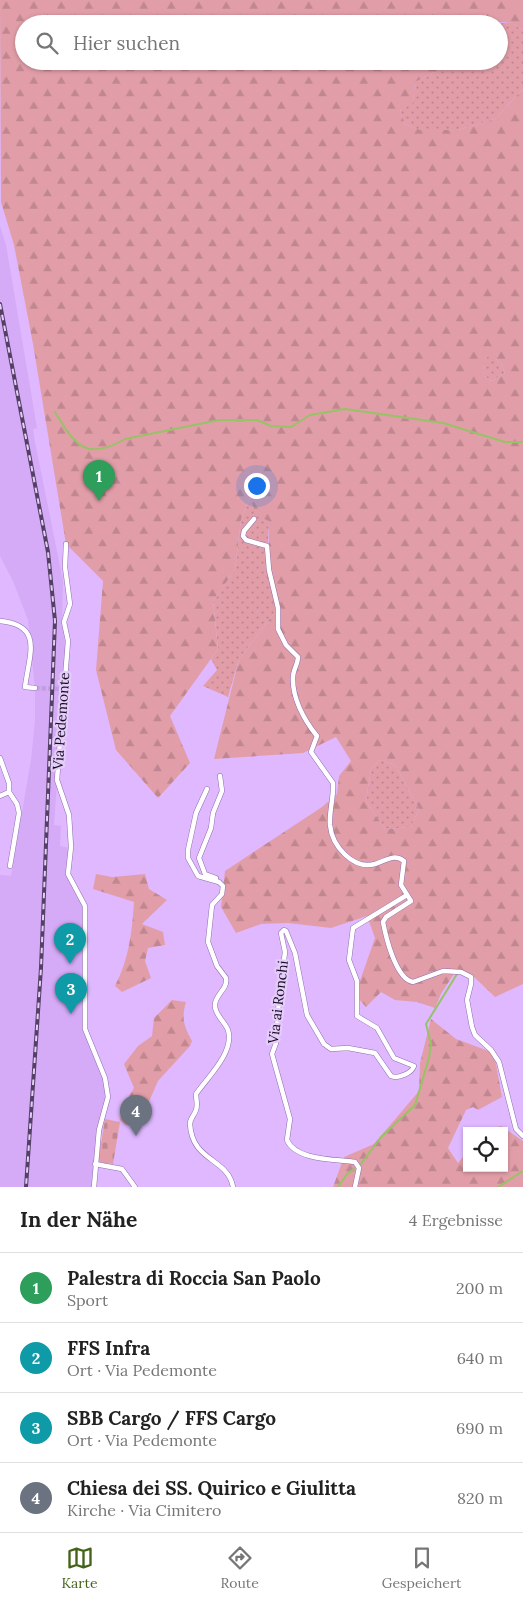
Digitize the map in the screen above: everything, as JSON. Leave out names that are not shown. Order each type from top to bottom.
[{"type":"street","points":[[254,519],[244,531],[243,536],[246,540],[267,546],[269,570],[278,608],[278,629],[286,645],[298,658],[293,672],[293,683],[306,724],[317,736],[311,752],[333,783],[330,815],[332,832],[345,855],[352,861],[371,864],[394,857],[402,859],[405,863],[402,885],[407,895],[412,899],[410,903],[386,917],[383,922],[400,971],[406,980],[413,982],[443,971],[452,971],[471,976],[471,984],[466,1000],[473,1031],[498,1060],[516,1130],[523,1136]]},
{"type":"street","name":"Via Pedemonte","points":[[66,544],[65,567],[70,604],[64,622],[68,641],[62,689],[57,780],[69,815],[71,847],[68,874],[72,886],[85,906],[85,1029],[105,1078],[108,1097],[99,1130],[94,1187]]},
{"type":"street","points":[[0,621],[25,629],[29,633],[30,642],[25,687],[34,688]]},
{"type":"street","points":[[0,758],[9,783],[9,792],[17,804],[19,813],[10,866]]},
{"type":"street","points":[[220,776],[222,791],[211,828],[199,858],[205,874],[219,879],[222,884],[222,894],[212,905],[208,942],[217,966],[226,978],[226,987],[217,999],[215,1007],[227,1029],[228,1036],[224,1058],[215,1067],[208,1080],[196,1094],[197,1108],[190,1123],[198,1150],[228,1174],[233,1187]]},
{"type":"street","points":[[206,790],[196,813],[188,858],[198,876],[222,884]]},
{"type":"street","points":[[0,796],[9,792]]},
{"type":"street","name":"Via ai Ronchi","points":[[355,1187],[359,1170],[355,1162],[334,1161],[297,1151],[287,1140],[290,1119],[278,1085],[277,1069],[272,1054],[276,1043],[285,952],[281,933],[284,930],[286,931],[295,953],[307,1015],[324,1044],[330,1049],[348,1048],[375,1053],[391,1076],[397,1077],[410,1072],[414,1066],[394,1058],[377,1028],[357,1016],[357,981],[350,958],[353,928],[407,895]]},
{"type":"street","points":[[95,1164],[122,1169],[134,1187]]},
{"type":"shaded area","points":[[0,226],[6,245],[37,428],[33,429],[35,442],[63,581],[62,618],[66,654],[54,825],[61,826],[60,846],[69,848],[68,874],[84,906],[82,1021],[84,1031],[105,1078],[108,1093],[93,1164],[92,1187],[0,1187],[0,875],[11,876],[31,760],[35,721],[35,689],[28,620],[13,581],[0,556]]},
{"type":"green space","points":[[0,0],[523,0],[523,30],[508,22],[508,15],[15,15],[15,70],[440,70],[415,82],[413,103],[400,110],[405,124],[420,130],[458,130],[495,119],[523,89],[523,984],[495,997],[472,975],[457,969],[441,994],[435,1008],[417,1002],[395,1000],[381,992],[366,1007],[355,995],[375,938],[367,916],[331,928],[288,923],[261,924],[236,933],[221,907],[225,871],[322,807],[337,794],[339,776],[351,761],[336,737],[303,753],[214,759],[239,659],[278,608],[269,570],[269,521],[257,516],[250,498],[241,519],[235,570],[213,601],[218,649],[170,716],[190,763],[158,798],[116,750],[96,670],[103,581],[66,544],[33,344],[14,245],[1,202]],"holes":[[[489,355],[501,363],[505,373],[492,381],[484,376],[483,363]],[[380,760],[395,765],[419,809],[411,827],[385,829],[366,801],[371,769]]]},
{"type":"green space","points":[[508,22],[523,30],[523,89],[495,119],[458,130],[419,130],[405,124],[400,110],[413,102],[415,82],[440,70],[508,70]]},
{"type":"green space","points":[[489,354],[501,363],[505,373],[492,381],[484,376],[483,363]]},
{"type":"green space","points":[[250,498],[269,521],[268,547],[278,608],[239,659],[228,697],[203,686],[217,670],[211,659],[218,649],[213,601],[235,570],[241,519]]},
{"type":"green space","points":[[380,760],[395,765],[419,809],[411,827],[385,829],[366,801],[371,769]]},
{"type":"green space","points":[[96,874],[112,877],[145,874],[149,889],[167,900],[142,924],[163,932],[165,945],[148,948],[145,961],[151,978],[122,992],[115,986],[124,966],[129,945],[134,902],[93,889]]},
{"type":"green space","points":[[172,1000],[186,1002],[184,1022],[192,1041],[190,1046],[158,1081],[140,1122],[126,1125],[120,1120],[122,1108],[134,1088],[124,1064],[138,1046],[152,1036],[154,1018]]},
{"type":"green space","points":[[431,1019],[456,1039],[494,1053],[502,1097],[478,1110],[473,1107],[466,1110],[448,1148],[458,1163],[463,1157],[463,1172],[508,1172],[508,1131],[523,1141],[523,1187],[333,1187],[344,1157],[374,1144],[419,1091],[420,1063]]},
{"type":"green space","points":[[105,1119],[120,1122],[113,1164],[98,1162]]},
{"type":"waterway","points":[[55,412],[76,441],[91,449],[112,446],[125,439],[219,420],[257,420],[271,426],[291,427],[310,415],[345,409],[443,423],[505,442],[523,442]]},
{"type":"waterway","points":[[361,1164],[381,1137],[415,1105],[429,1058],[431,1044],[426,1024],[457,974]]},
{"type":"waterway","points":[[338,1187],[347,1174],[354,1169]]},
{"type":"waterway","points":[[498,1187],[523,1171]]},
{"type":"tunnel","points":[[35,688],[59,689]]},
{"type":"railway","points":[[0,304],[48,552],[55,621],[41,968],[26,1187]]},
{"type":"place","name":"Palestra di Roccia San Paolo","points":[[99,501]]},
{"type":"place","name":"FFS Infra","points":[[70,964]]},
{"type":"place","name":"SBB Cargo / FFS Cargo","points":[[71,1014]]},
{"type":"place","name":"Chiesa dei SS. Quirico e Giulitta","points":[[136,1136]]}]
